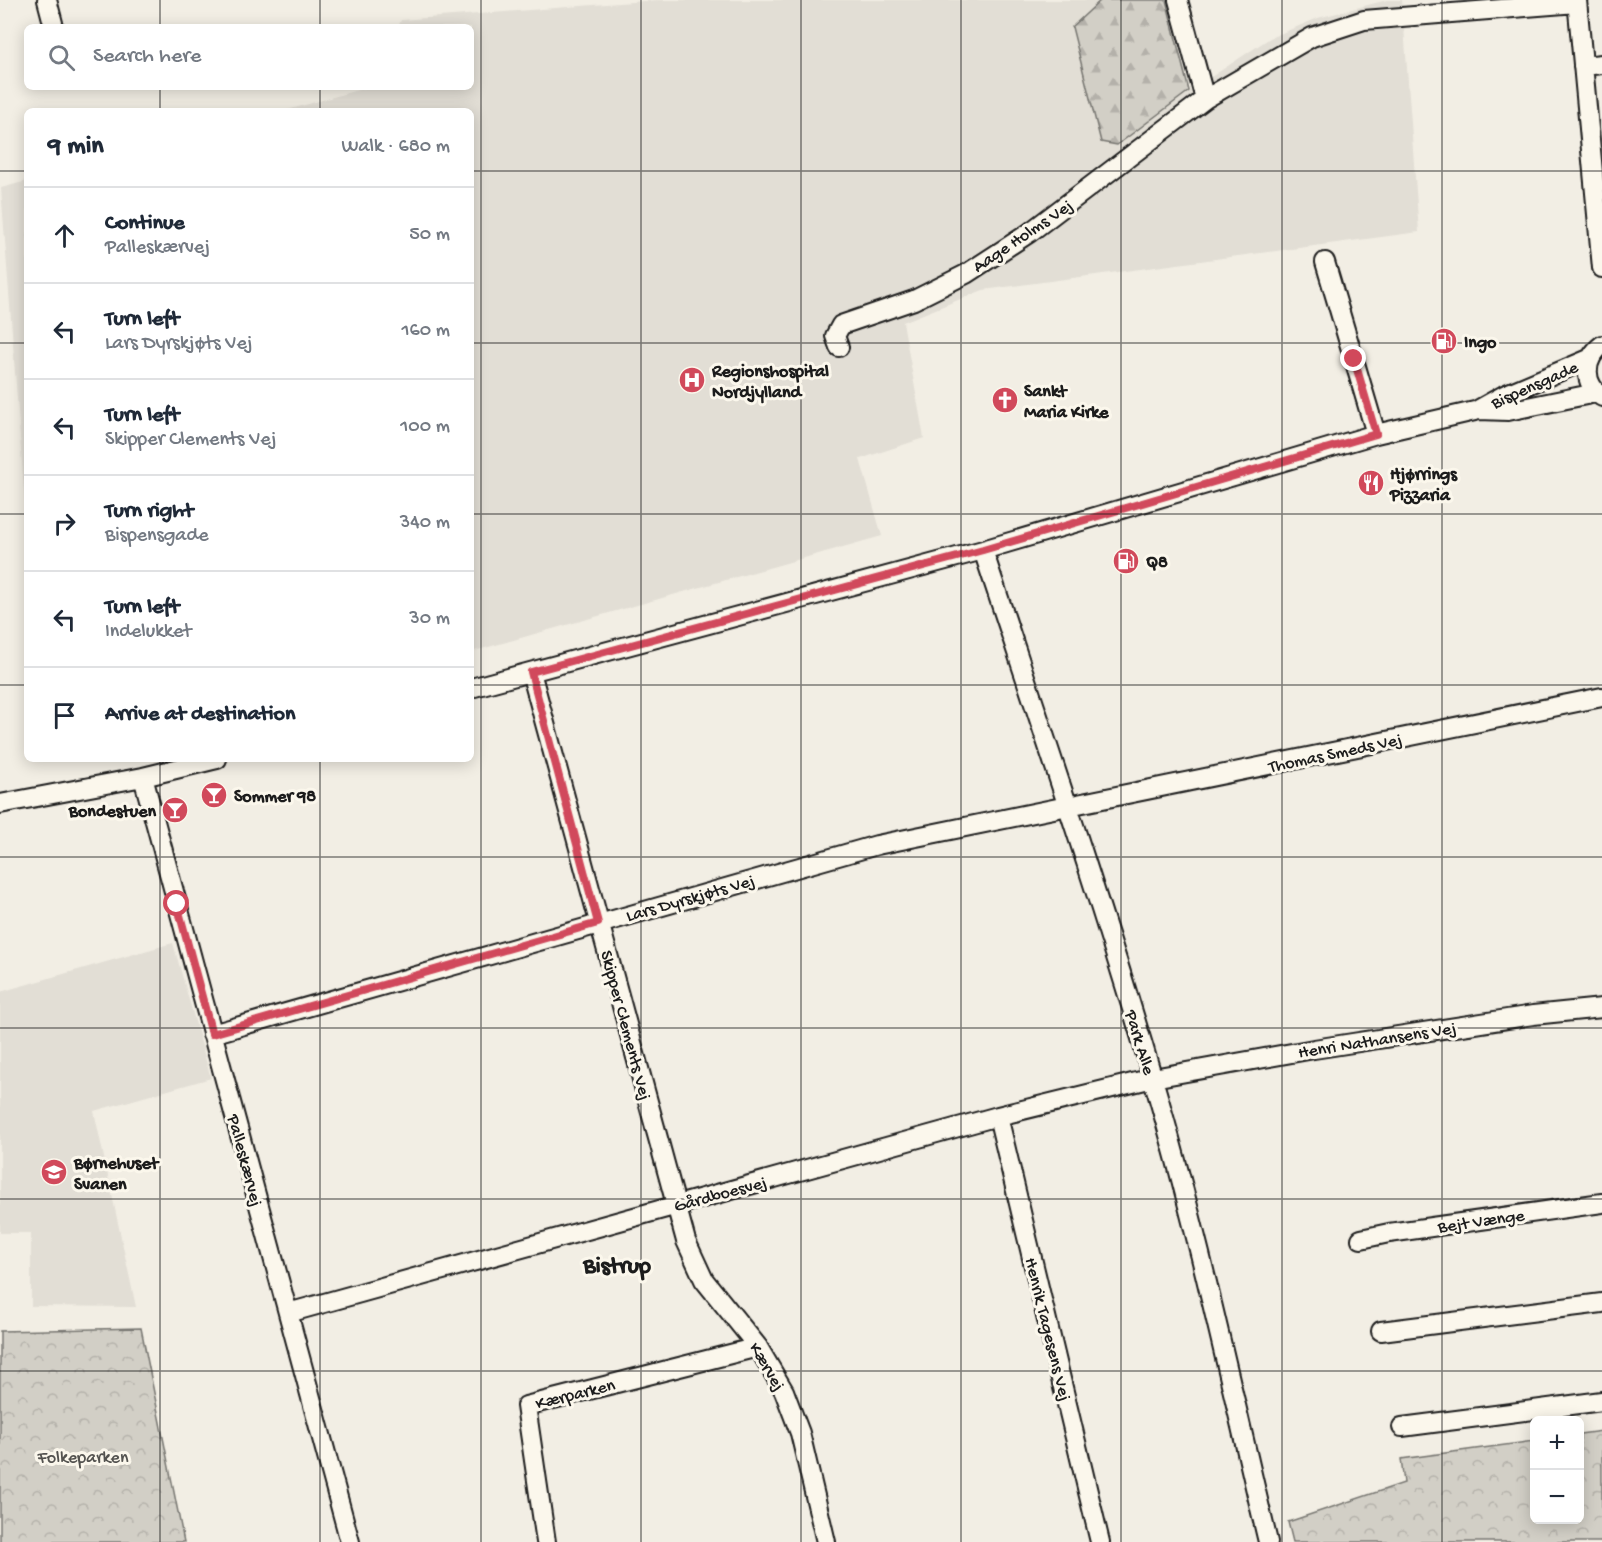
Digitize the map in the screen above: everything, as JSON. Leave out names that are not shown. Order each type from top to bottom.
[{"type":"street","points":[[47,0],[53,24]]},
{"type":"street","points":[[1178,0],[1205,99]]},
{"type":"street","points":[[1577,1],[1602,268]]},
{"type":"street","name":"Aage Holms Vej","points":[[839,347],[835,336],[841,325],[914,300],[966,274],[1029,233],[1205,99],[1312,37],[1364,20],[1577,1]]},
{"type":"street","points":[[1582,66],[1602,64]]},
{"type":"street","points":[[1325,262],[1376,434]]},
{"type":"street","points":[[1599,395],[1587,377],[1589,359],[1602,345]]},
{"type":"street","name":"Bispensgade","points":[[1479,410],[1504,395],[1589,359]]},
{"type":"street","name":"Bispensgade","points":[[474,687],[983,550],[1376,434],[1479,410],[1508,411],[1599,395]]},
{"type":"street","name":"Park Alle","points":[[983,550],[1068,806],[1153,1078],[1190,1213],[1268,1542]]},
{"type":"street","name":"Skipper Clements Vej","points":[[531,672],[676,1205]]},
{"type":"street","name":"Thomas Smeds Vej","points":[[1068,806],[1602,697]]},
{"type":"street","points":[[0,804],[142,777],[204,762]]},
{"type":"street","name":"Palleskærvej","points":[[142,777],[350,1542]]},
{"type":"street","name":"Lars Dyrskjøts Vej","points":[[212,1034],[877,845],[1068,806]]},
{"type":"street","name":"Henri Nathansens Vej","points":[[1153,1078],[1326,1047],[1533,1015],[1602,1008]]},
{"type":"street","name":"Gårdboesvej","points":[[288,1313],[998,1116],[1153,1078]]},
{"type":"street","name":"Henrik Tagesens Vej","points":[[998,1116],[1100,1542]]},
{"type":"street","name":"Bejt Vænge","points":[[1361,1239],[1602,1203]]},
{"type":"street","name":"Kærvej","points":[[676,1205],[686,1241],[704,1280],[758,1347],[784,1391],[800,1433],[826,1542]]},
{"type":"street","points":[[1381,1331],[1602,1303]]},
{"type":"street","name":"Kærparken","points":[[546,1542],[526,1406],[758,1347]]},
{"type":"street","points":[[1402,1427],[1602,1401]]},
{"type":"shaded area","name":"Regionshospital Nordjylland","points":[[657,0],[1165,0],[1190,91],[1270,38],[1318,18],[1387,0],[1402,0],[1419,232],[983,290],[903,322],[924,438],[860,459],[882,536],[474,651],[474,108],[294,108],[358,90],[474,90],[474,24],[399,24],[401,20]]},
{"type":"shaded area","points":[[24,182],[24,490],[1,188]]},
{"type":"shaded area","name":"Børnehuset Svanen","points":[[173,943],[211,1078],[94,1111],[136,1307],[31,1306],[31,1233],[0,1233],[0,992]]},
{"type":"green space","points":[[1101,0],[1166,0],[1189,91],[1117,145],[1101,142],[1072,27]]},
{"type":"green space","name":"Folkeparken","points":[[141,1328],[184,1542],[0,1542],[0,1331]]},
{"type":"green space","points":[[1602,1431],[1602,1542],[1293,1542],[1288,1522],[1404,1483],[1401,1459],[1530,1442],[1530,1524],[1584,1524],[1584,1433]]},
{"type":"place","name":"Ingo","points":[[1444,341]]},
{"type":"place","name":"Regionshospital Nordjylland","points":[[692,380]]},
{"type":"place","name":"Sankt Maria Kirke","points":[[1005,400]]},
{"type":"place","name":"Hjørrings Pizzaria","points":[[1371,483]]},
{"type":"place","name":"Q8","points":[[1126,561]]},
{"type":"place","name":"Sommer 98","points":[[214,795]]},
{"type":"place","name":"Bondestuen","points":[[175,810]]},
{"type":"place","name":"Børnehuset Svanen","points":[[54,1172]]},
{"type":"district","name":"Bistrup","points":[[617,1264]]},
{"type":"route","points":[[177,904],[212,1034],[598,923],[531,672],[907,572],[1376,434],[1354,359]]}]
